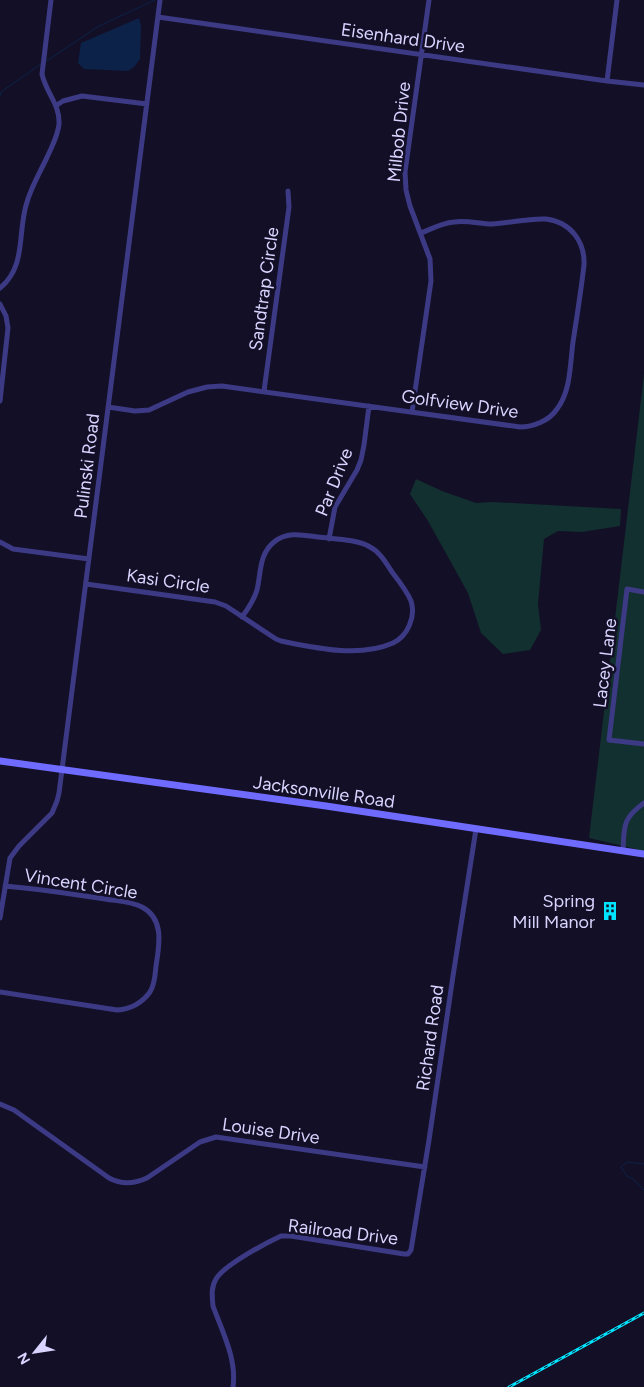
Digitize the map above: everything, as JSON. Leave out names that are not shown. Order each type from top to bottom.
[{"type":"main road","name":"Jacksonville Road","points":[[0,761],[326,806],[644,854]]},
{"type":"street","points":[[0,288],[10,279],[16,266],[24,210],[58,133],[59,116],[56,104],[42,74],[51,0]]},
{"type":"street","name":"Pulinski Road","points":[[0,918],[8,861],[12,854],[47,818],[55,807],[59,793],[160,0]]},
{"type":"street","name":"Milbob Drive","points":[[412,412],[431,280],[430,259],[410,206],[406,190],[405,172],[430,0]]},
{"type":"street","points":[[607,81],[617,0]]},
{"type":"street","name":"Eisenhard Drive","points":[[158,17],[644,85]]},
{"type":"street","points":[[56,104],[82,96],[147,104]]},
{"type":"street","name":"Sandtrap Circle","points":[[264,391],[289,207],[288,191]]},
{"type":"street","name":"Golfview Drive","points":[[108,407],[135,411],[149,410],[188,392],[207,387],[222,386],[520,427],[538,423],[554,413],[566,391],[584,265],[584,254],[576,235],[561,223],[546,219],[492,224],[454,222],[421,233]]},
{"type":"street","points":[[0,304],[6,316],[8,328],[0,401]]},
{"type":"street","name":"Par Drive","points":[[329,538],[335,507],[357,470],[362,454],[369,406]]},
{"type":"street","name":"Kasi Circle","points":[[86,584],[215,602],[226,606],[242,617],[281,642],[353,652],[393,643],[407,630],[411,620],[412,608],[411,602],[400,582],[377,551],[366,545],[329,538],[289,535],[274,542],[264,555],[257,591],[242,617]]},
{"type":"street","points":[[0,542],[13,549],[89,559]]},
{"type":"street","name":"Lacey Lane","points":[[644,592],[627,590],[609,740],[644,744]]},
{"type":"street","points":[[623,850],[624,827],[629,816],[644,803]]},
{"type":"street","name":"Richard Road","points":[[411,1250],[476,829]]},
{"type":"street","name":"Vincent Circle","points":[[0,992],[117,1010],[132,1007],[146,997],[152,988],[159,940],[158,926],[154,919],[147,910],[136,904],[5,886]]},
{"type":"street","name":"Louise Drive","points":[[0,1104],[14,1110],[109,1178],[125,1184],[147,1178],[200,1142],[216,1137],[425,1167]]},
{"type":"street","name":"Railroad Drive","points":[[233,1387],[235,1376],[231,1357],[213,1306],[212,1297],[212,1290],[216,1279],[225,1268],[282,1236],[404,1254],[408,1254],[411,1250]]},
{"type":"green space","points":[[644,374],[644,851],[589,838]]},
{"type":"green space","points":[[416,479],[476,503],[492,502],[621,509],[620,526],[582,532],[558,531],[544,539],[538,604],[541,630],[530,650],[503,654],[481,633],[468,593],[428,521],[410,494]]},
{"type":"water","points":[[139,18],[141,26],[140,59],[134,67],[128,71],[84,69],[78,63],[81,43]]},
{"type":"waterway","points":[[45,62],[99,26],[155,0]]},
{"type":"waterway","points":[[0,97],[1,92],[41,64]]},
{"type":"waterway","points":[[644,1164],[627,1162],[621,1167],[627,1176],[644,1190]]},
{"type":"railway","points":[[509,1387],[644,1313]]},
{"type":"place","name":"Spring Mill Manor","points":[[610,911]]}]
